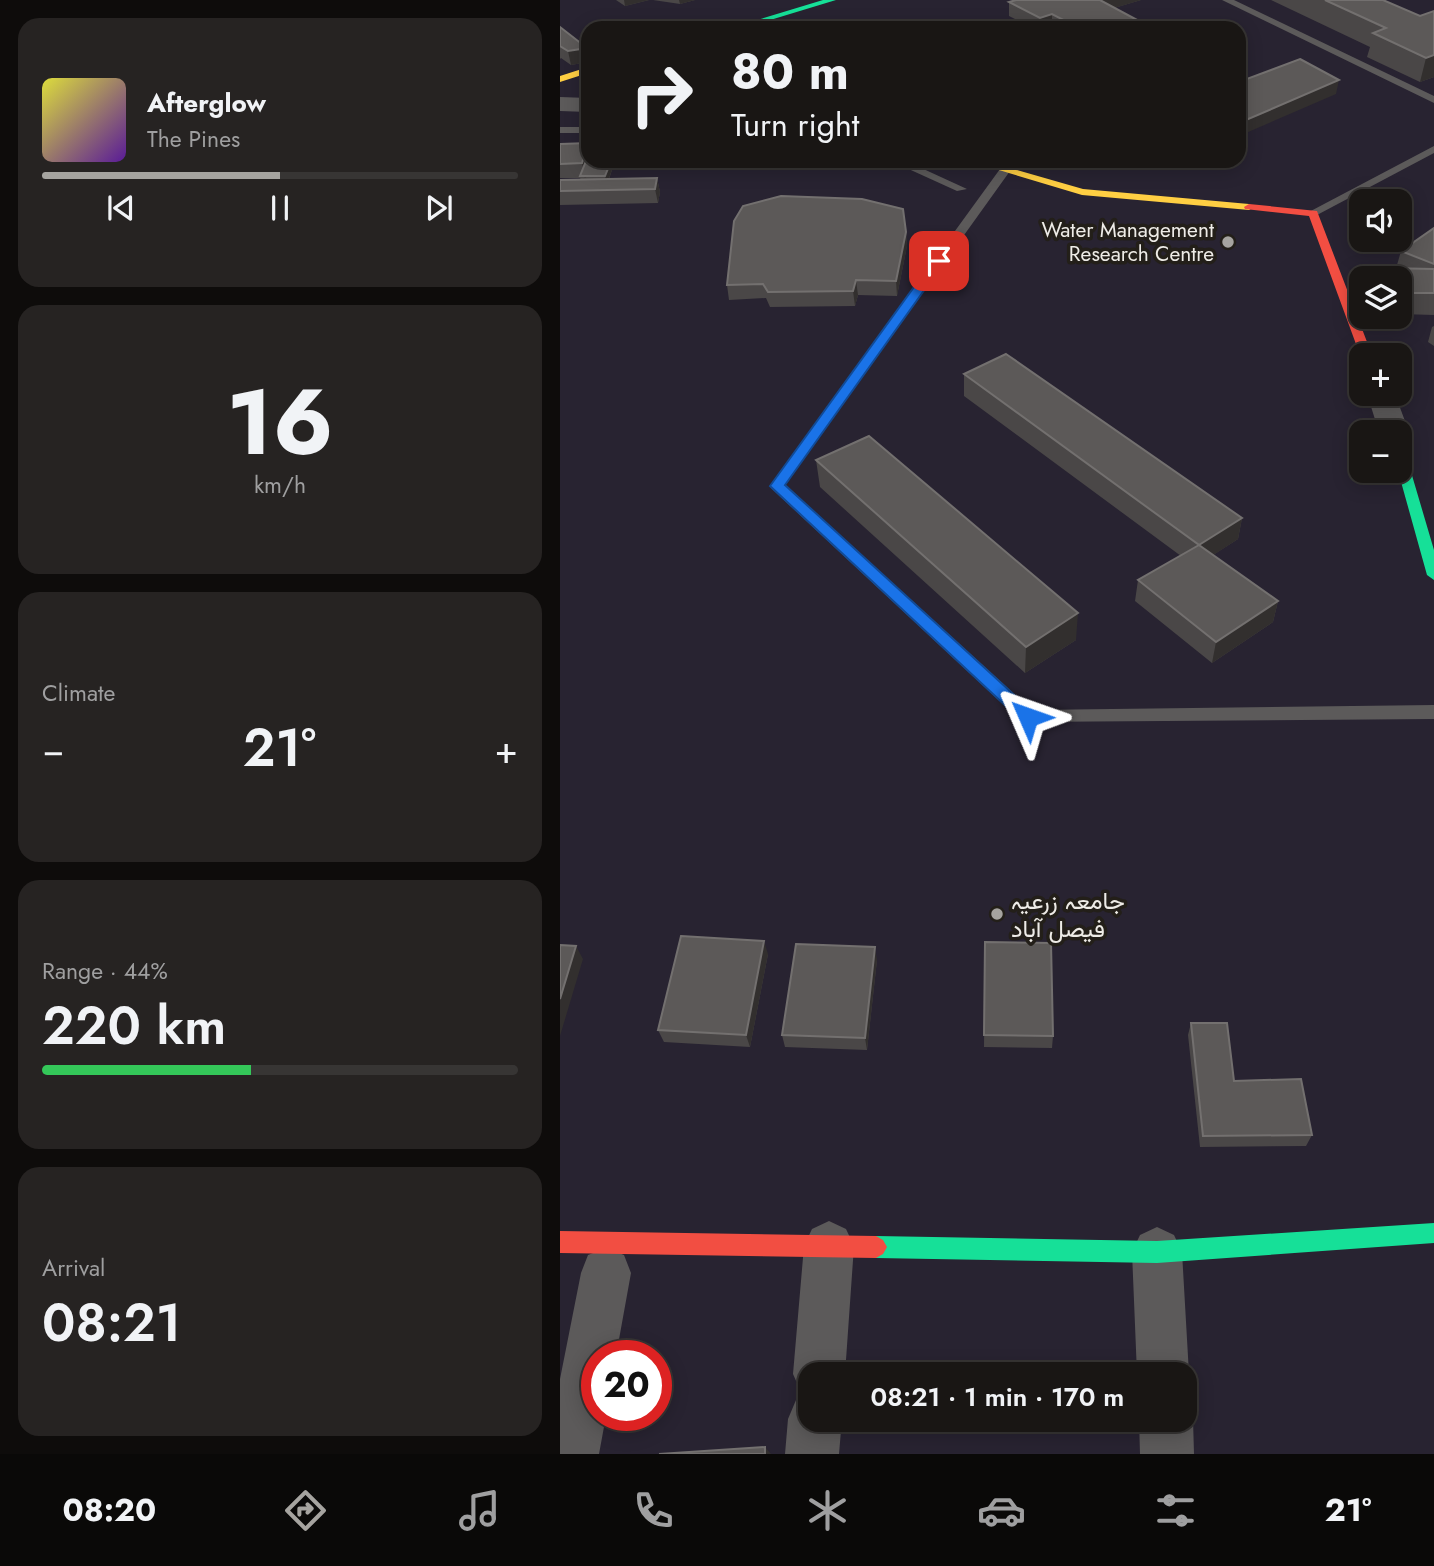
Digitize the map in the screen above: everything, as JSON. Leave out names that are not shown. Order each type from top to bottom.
[{"type":"street","points":[[759,21],[832,0]]},
{"type":"street","points":[[560,79],[581,72]]},
{"type":"street","points":[[560,104],[581,105]]},
{"type":"street","points":[[995,168],[1082,192],[1313,214],[1361,343]]},
{"type":"street","points":[[1408,483],[1434,575]]},
{"type":"street","points":[[560,1242],[1157,1252],[1434,1233]]},
{"type":"street","points":[[820,1362],[829,1246]]},
{"type":"street","points":[[1157,1252],[1162,1362]]},
{"type":"street","points":[[572,1454],[606,1273]]},
{"type":"street","points":[[812,1454],[814,1432]]},
{"type":"street","points":[[1166,1432],[1167,1454]]},
{"type":"lane","points":[[1227,0],[1434,100]]},
{"type":"lane","points":[[560,130],[581,130]]},
{"type":"lane","points":[[1313,214],[1434,149]]},
{"type":"lane","points":[[913,168],[961,189]]},
{"type":"lane","points":[[1004,171],[777,486],[1028,717],[1434,712]]},
{"type":"shaded area","name":"جامعہ زرعیہ فیصل آباد","points":[[560,0],[1434,0],[1434,1454],[560,1454]]},
{"type":"building","points":[[1100,0],[1139,21],[1066,21],[1052,14],[1040,18],[1009,2]]},
{"type":"building","points":[[1325,0],[1383,0],[1420,16],[1434,11],[1434,55],[1426,58],[1373,33],[1386,28]]},
{"type":"building","points":[[560,27],[581,43],[581,49],[568,51],[560,46]]},
{"type":"building","points":[[1300,59],[1339,80],[1246,120],[1247,79]]},
{"type":"building","points":[[581,143],[581,163],[560,164],[560,144]]},
{"type":"building","points":[[583,168],[608,168],[605,176],[580,176]]},
{"type":"building","points":[[657,178],[655,189],[560,191],[560,180]]},
{"type":"building","points":[[781,196],[862,199],[903,209],[906,232],[896,281],[856,280],[853,291],[768,292],[763,284],[727,285],[734,221],[743,206]]},
{"type":"building","points":[[1434,228],[1434,264],[1404,252],[1412,252],[1412,243]]},
{"type":"building","points":[[1412,269],[1434,269],[1434,293],[1412,293]]},
{"type":"building","points":[[1006,354],[1242,518],[1199,545],[964,374]]},
{"type":"building","points":[[869,436],[1078,613],[1026,647],[816,460]]},
{"type":"building","points":[[1199,545],[1278,601],[1216,642],[1138,580]]},
{"type":"building","points":[[681,936],[764,941],[746,1035],[658,1030]]},
{"type":"building","points":[[985,942],[1051,943],[1053,1036],[984,1035]]},
{"type":"building","points":[[796,944],[875,947],[865,1038],[782,1035]]},
{"type":"building","points":[[560,945],[576,946],[560,999]]},
{"type":"building","points":[[1191,1023],[1227,1023],[1234,1081],[1301,1079],[1312,1135],[1203,1136]]},
{"type":"building","points":[[765,1447],[765,1454],[659,1454]]},
{"type":"traffic: fast","points":[[759,21],[832,0]]},
{"type":"traffic: fast","points":[[1408,483],[1434,575]]},
{"type":"traffic: fast","points":[[876,1247],[1157,1252],[1434,1233]]},
{"type":"traffic: slow","points":[[560,79],[581,72]]},
{"type":"traffic: slow","points":[[998,168],[1082,192],[1249,207]]},
{"type":"traffic: jam","points":[[1249,207],[1313,213],[1362,343]]},
{"type":"traffic: jam","points":[[560,1242],[876,1247]]},
{"type":"place","name":"Water Management Research Centre","points":[[1228,242]]},
{"type":"place","name":"جامعہ زرعیہ فیصل آباد","points":[[997,914]]},
{"type":"route","points":[[939,261],[777,486],[1028,717]]}]
